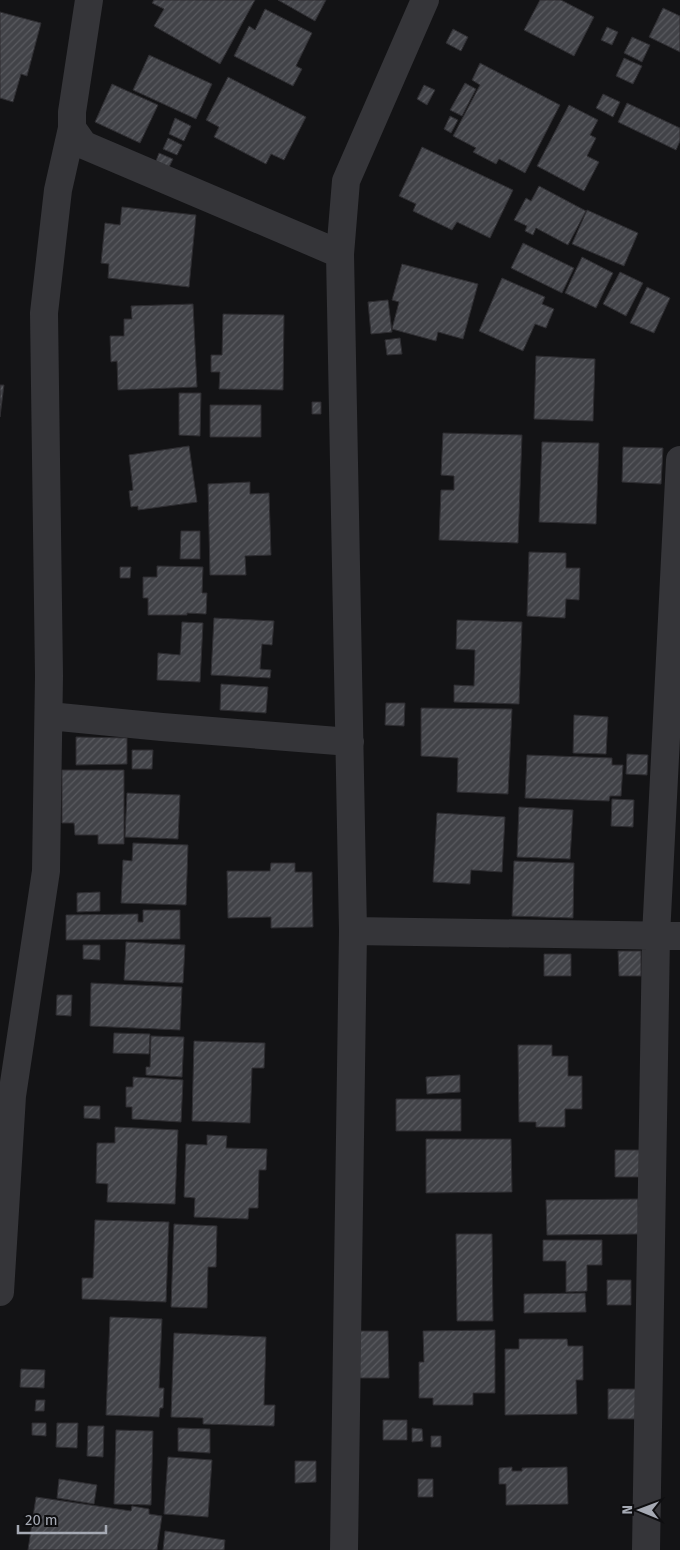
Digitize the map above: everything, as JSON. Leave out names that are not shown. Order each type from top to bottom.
[{"type":"street","points":[[0,1292],[12,1096],[46,871],[49,676],[44,313],[58,190],[72,128],[72,112],[89,0]]},
{"type":"street","points":[[344,1550],[353,931],[340,254],[346,181],[425,0]]},
{"type":"street","points":[[72,128],[84,144],[340,254]]},
{"type":"street","points":[[646,1550],[668,936],[680,460]]},
{"type":"street","points":[[49,716],[350,742]]},
{"type":"street","points":[[353,931],[668,936]]},
{"type":"building","points":[[154,0],[255,0],[220,64],[154,26],[164,9],[152,3]]},
{"type":"building","points":[[278,0],[326,0],[315,21]]},
{"type":"building","points":[[540,0],[561,0],[594,17],[574,56],[524,30]]},
{"type":"building","points":[[663,8],[680,16],[680,52],[649,37]]},
{"type":"building","points":[[265,9],[312,33],[296,66],[302,69],[293,86],[234,56],[249,26],[255,30]]},
{"type":"building","points":[[0,12],[41,23],[27,76],[21,74],[13,102],[0,98]]},
{"type":"building","points":[[607,27],[618,32],[612,45],[601,40]]},
{"type":"building","points":[[453,29],[468,37],[461,51],[446,43]]},
{"type":"building","points":[[632,37],[650,45],[642,62],[624,53]]},
{"type":"building","points":[[149,55],[212,84],[196,119],[133,90]]},
{"type":"building","points":[[624,58],[642,66],[633,84],[616,76]]},
{"type":"building","points":[[480,63],[560,105],[525,173],[499,159],[496,164],[473,152],[476,148],[453,136],[480,85],[472,80]]},
{"type":"building","points":[[228,77],[306,117],[284,160],[271,154],[266,164],[214,137],[219,127],[206,120]]},
{"type":"building","points":[[465,83],[476,89],[462,116],[450,110]]},
{"type":"building","points":[[112,84],[158,105],[140,143],[95,122]]},
{"type":"building","points":[[424,85],[435,90],[427,105],[417,99]]},
{"type":"building","points":[[603,94],[620,102],[613,117],[596,108]]},
{"type":"building","points":[[627,103],[680,128],[680,141],[676,150],[618,122]]},
{"type":"building","points":[[569,105],[598,120],[590,135],[596,138],[587,156],[599,162],[584,191],[537,166]]},
{"type":"building","points":[[450,116],[458,120],[451,133],[444,129]]},
{"type":"building","points":[[175,118],[191,126],[184,141],[169,134]]},
{"type":"building","points":[[168,138],[182,145],[177,155],[163,149]]},
{"type":"building","points":[[422,147],[513,190],[490,238],[457,222],[452,230],[413,211],[416,204],[399,196]]},
{"type":"building","points":[[159,153],[173,159],[169,167],[156,161]]},
{"type":"building","points":[[539,186],[586,211],[568,245],[536,228],[533,235],[525,231],[527,226],[514,220],[526,198],[531,201]]},
{"type":"building","points":[[122,207],[196,215],[189,287],[108,278],[109,264],[101,263],[105,223],[120,225]]},
{"type":"building","points":[[587,210],[638,233],[624,266],[572,244]]},
{"type":"building","points":[[523,243],[574,268],[562,293],[511,268]]},
{"type":"building","points":[[582,257],[613,273],[596,308],[565,293]]},
{"type":"building","points":[[402,264],[478,284],[463,339],[438,332],[436,341],[392,329],[399,302],[392,300]]},
{"type":"building","points":[[620,272],[643,283],[626,316],[603,304]]},
{"type":"building","points":[[502,278],[545,297],[542,304],[554,309],[546,328],[535,324],[523,351],[479,331]]},
{"type":"building","points":[[647,287],[670,298],[654,333],[630,323]]},
{"type":"building","points":[[388,300],[392,332],[371,334],[368,302]]},
{"type":"building","points":[[193,304],[197,387],[118,390],[117,361],[111,362],[110,336],[124,336],[124,319],[132,319],[131,306]]},
{"type":"building","points":[[223,314],[284,315],[283,390],[219,389],[220,372],[211,372],[211,355],[222,355]]},
{"type":"building","points":[[400,338],[402,354],[387,355],[385,340]]},
{"type":"building","points":[[536,356],[595,359],[593,421],[534,419]]},
{"type":"building","points":[[0,385],[4,385],[0,417]]},
{"type":"building","points":[[179,393],[201,393],[200,436],[179,435]]},
{"type":"building","points":[[312,402],[321,402],[321,414],[312,414]]},
{"type":"building","points":[[210,405],[261,405],[261,437],[210,437]]},
{"type":"building","points":[[443,433],[522,435],[518,543],[439,540],[441,490],[454,490],[454,476],[441,475]]},
{"type":"building","points":[[542,442],[599,443],[596,524],[539,522]]},
{"type":"building","points":[[189,446],[197,502],[138,510],[138,506],[131,507],[129,491],[133,490],[129,455]]},
{"type":"building","points":[[623,447],[663,448],[661,484],[622,482]]},
{"type":"building","points":[[250,482],[250,494],[269,493],[271,555],[245,556],[246,575],[210,575],[208,484]]},
{"type":"building","points":[[181,531],[200,531],[200,559],[180,559]]},
{"type":"building","points":[[529,552],[566,553],[566,568],[580,568],[579,600],[566,599],[565,618],[527,616]]},
{"type":"building","points":[[157,566],[203,567],[202,593],[207,593],[206,614],[148,615],[148,598],[143,598],[143,577],[157,577]]},
{"type":"building","points":[[120,567],[131,567],[130,578],[120,578]]},
{"type":"building","points":[[214,618],[274,621],[272,645],[262,644],[260,669],[271,670],[270,678],[211,675]]},
{"type":"building","points":[[457,620],[522,622],[519,704],[454,702],[454,685],[474,686],[475,650],[456,649]]},
{"type":"building","points":[[182,622],[203,623],[200,682],[157,680],[158,653],[180,655]]},
{"type":"building","points":[[221,684],[268,687],[266,713],[220,710]]},
{"type":"building","points":[[386,703],[405,703],[404,726],[385,725]]},
{"type":"building","points":[[421,708],[512,709],[508,794],[457,792],[458,758],[421,756]]},
{"type":"building","points":[[574,715],[608,717],[606,754],[573,753]]},
{"type":"building","points":[[76,737],[127,738],[127,764],[76,765]]},
{"type":"building","points":[[132,750],[153,750],[152,769],[132,769]]},
{"type":"building","points":[[627,754],[648,755],[647,775],[626,774]]},
{"type":"building","points":[[527,755],[612,758],[612,765],[623,765],[621,796],[610,796],[609,801],[525,798]]},
{"type":"building","points":[[62,770],[124,770],[124,844],[98,844],[98,835],[75,835],[74,823],[62,823]]},
{"type":"building","points":[[127,793],[180,795],[178,839],[125,837]]},
{"type":"building","points":[[612,799],[634,800],[633,827],[611,826]]},
{"type":"building","points":[[519,807],[573,810],[570,859],[517,857]]},
{"type":"building","points":[[437,813],[505,817],[502,872],[471,870],[470,884],[433,882]]},
{"type":"building","points":[[133,843],[188,845],[186,905],[121,903],[123,860],[132,861]]},
{"type":"building","points":[[514,861],[574,863],[573,918],[512,916]]},
{"type":"building","points":[[271,863],[295,863],[295,872],[312,872],[313,927],[271,928],[271,917],[228,918],[227,871],[270,871]]},
{"type":"building","points":[[100,892],[100,911],[77,912],[77,893]]},
{"type":"building","points":[[143,910],[180,910],[180,939],[66,940],[66,915],[138,914],[138,922],[143,922]]},
{"type":"building","points":[[126,942],[185,945],[183,983],[124,980]]},
{"type":"building","points":[[83,945],[100,945],[100,960],[83,959]]},
{"type":"building","points":[[618,951],[641,951],[641,976],[619,976]]},
{"type":"building","points":[[544,954],[571,954],[571,976],[544,976]]},
{"type":"building","points":[[91,983],[182,987],[180,1030],[90,1026]]},
{"type":"building","points":[[57,995],[72,995],[71,1016],[56,1015]]},
{"type":"building","points":[[114,1033],[150,1034],[149,1054],[113,1053]]},
{"type":"building","points":[[151,1036],[184,1037],[182,1077],[146,1075],[146,1067],[150,1067]]},
{"type":"building","points":[[194,1041],[265,1043],[264,1068],[252,1068],[250,1123],[192,1121]]},
{"type":"building","points":[[518,1045],[552,1045],[552,1056],[568,1056],[568,1076],[582,1076],[582,1109],[565,1109],[565,1127],[536,1127],[536,1122],[519,1122]]},
{"type":"building","points":[[460,1075],[460,1092],[427,1094],[426,1077]]},
{"type":"building","points":[[133,1077],[183,1080],[181,1122],[132,1119],[132,1107],[126,1107],[126,1087],[133,1087]]},
{"type":"building","points":[[396,1099],[461,1099],[461,1131],[396,1131]]},
{"type":"building","points":[[84,1106],[100,1106],[100,1119],[84,1118]]},
{"type":"building","points":[[115,1127],[178,1130],[175,1204],[107,1202],[108,1184],[96,1183],[97,1143],[115,1143]]},
{"type":"building","points":[[207,1135],[227,1136],[226,1148],[267,1149],[266,1170],[259,1170],[258,1208],[249,1208],[248,1219],[194,1217],[195,1198],[184,1197],[186,1144],[207,1145]]},
{"type":"building","points":[[426,1139],[511,1139],[512,1192],[426,1193]]},
{"type":"building","points":[[615,1150],[642,1150],[642,1177],[615,1177]]},
{"type":"building","points":[[638,1199],[639,1234],[547,1235],[546,1200]]},
{"type":"building","points":[[95,1220],[169,1222],[166,1302],[82,1299],[82,1278],[93,1278]]},
{"type":"building","points":[[174,1224],[217,1226],[216,1267],[208,1267],[207,1308],[171,1307]]},
{"type":"building","points":[[456,1234],[492,1234],[493,1321],[457,1321]]},
{"type":"building","points":[[543,1240],[602,1240],[602,1265],[587,1265],[587,1291],[566,1292],[566,1261],[543,1261]]},
{"type":"building","points":[[607,1280],[631,1280],[631,1305],[607,1305]]},
{"type":"building","points":[[585,1293],[586,1312],[524,1313],[524,1294]]},
{"type":"building","points":[[110,1317],[162,1319],[159,1388],[164,1388],[163,1408],[160,1408],[159,1417],[106,1415]]},
{"type":"building","points":[[495,1330],[495,1393],[473,1393],[473,1405],[433,1405],[433,1398],[419,1398],[419,1362],[424,1362],[423,1331]]},
{"type":"building","points":[[357,1331],[388,1331],[389,1378],[357,1378]]},
{"type":"building","points":[[174,1333],[266,1337],[264,1405],[275,1405],[274,1426],[203,1424],[203,1418],[171,1417]]},
{"type":"building","points":[[519,1339],[567,1339],[568,1346],[583,1346],[583,1380],[576,1380],[577,1414],[505,1415],[505,1349],[519,1349]]},
{"type":"building","points":[[21,1369],[45,1370],[44,1388],[20,1387]]},
{"type":"building","points":[[608,1389],[639,1389],[639,1419],[608,1419]]},
{"type":"building","points":[[36,1400],[45,1400],[44,1411],[35,1411]]},
{"type":"building","points":[[383,1420],[407,1420],[407,1440],[383,1440]]},
{"type":"building","points":[[32,1423],[46,1423],[46,1436],[32,1435]]},
{"type":"building","points":[[57,1423],[78,1423],[77,1448],[56,1447]]},
{"type":"building","points":[[88,1426],[104,1426],[103,1457],[87,1456]]},
{"type":"building","points":[[178,1428],[210,1429],[210,1453],[178,1451]]},
{"type":"building","points":[[412,1428],[422,1429],[423,1441],[412,1442]]},
{"type":"building","points":[[116,1430],[153,1431],[151,1505],[114,1504]]},
{"type":"building","points":[[431,1436],[441,1436],[441,1447],[431,1447]]},
{"type":"building","points":[[168,1457],[212,1460],[208,1517],[164,1514]]},
{"type":"building","points":[[295,1461],[316,1461],[316,1482],[295,1483]]},
{"type":"building","points":[[512,1467],[512,1471],[522,1471],[522,1468],[567,1467],[568,1504],[506,1505],[506,1484],[499,1484],[499,1468]]},
{"type":"building","points":[[59,1479],[97,1485],[94,1504],[57,1498]]},
{"type":"building","points":[[418,1479],[433,1479],[433,1497],[418,1497]]},
{"type":"building","points":[[36,1497],[131,1511],[132,1506],[149,1509],[149,1514],[162,1516],[157,1550],[28,1550]]},
{"type":"building","points":[[165,1531],[225,1540],[224,1550],[163,1550]]}]
